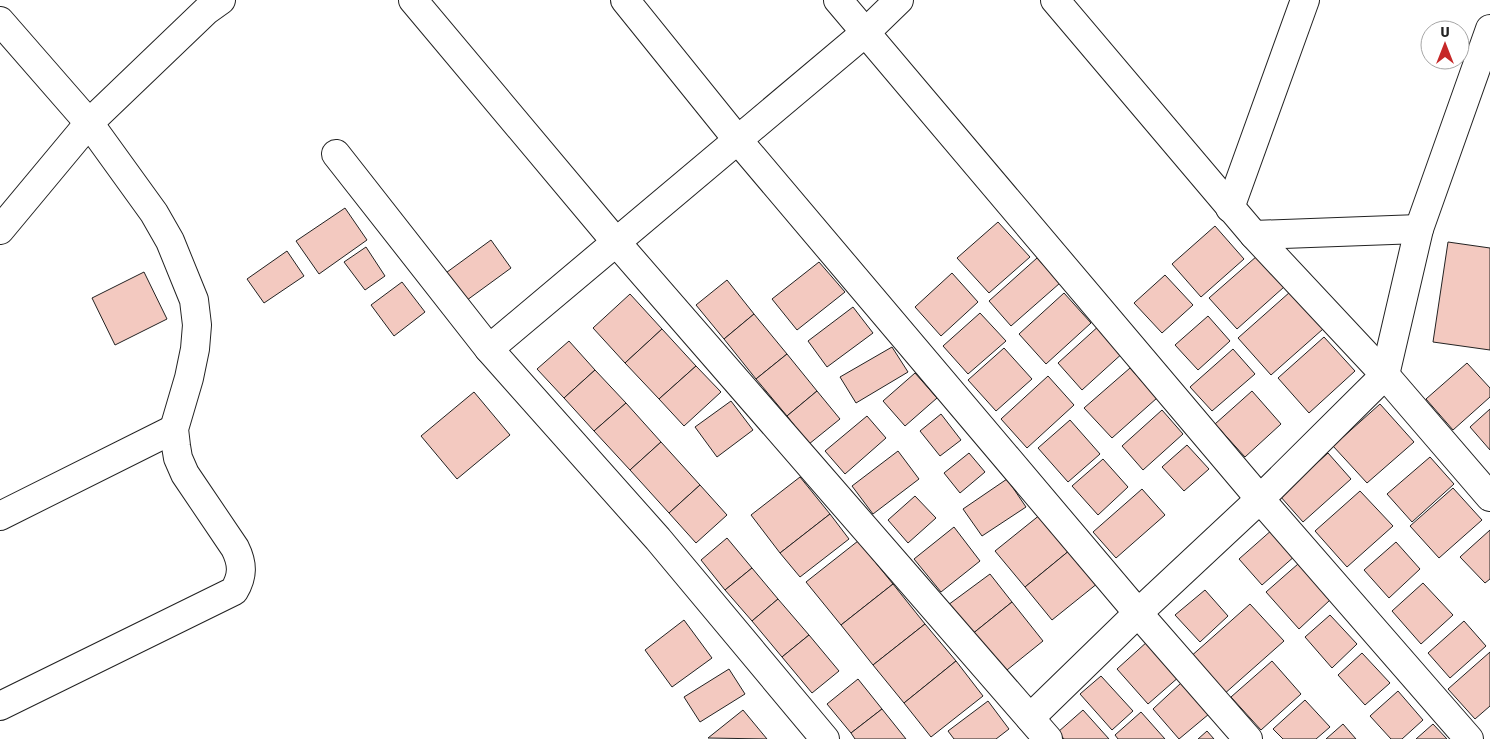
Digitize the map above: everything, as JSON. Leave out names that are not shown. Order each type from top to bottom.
[{"type":"street","points":[[413,0],[616,242],[1048,739]]},
{"type":"street","points":[[626,0],[737,139],[1138,613],[1248,739]]},
{"type":"street","points":[[838,0],[1260,499],[1469,739]]},
{"type":"street","points":[[489,349],[866,32],[899,0]]},
{"type":"street","points":[[1055,0],[1230,208],[1385,375],[1490,497]]},
{"type":"street","points":[[1230,208],[1305,0]]},
{"type":"street","points":[[0,230],[89,123],[208,3]]},
{"type":"street","points":[[0,21],[89,123],[154,213],[170,241],[194,300],[197,325],[196,349],[187,387],[174,428],[178,458],[185,474],[225,531],[240,559],[241,575],[234,591],[0,706]]},
{"type":"street","points":[[1030,718],[1138,613],[1260,499],[1385,375],[1419,228],[1490,28]]},
{"type":"street","points":[[336,154],[489,349],[658,539],[825,739]]},
{"type":"street","points":[[1254,235],[1419,228]]},
{"type":"street","points":[[0,516],[174,428]]},
{"type":"building","points":[[345,208],[367,240],[319,274],[296,241]]},
{"type":"building","points":[[998,222],[1030,257],[989,293],[957,258]]},
{"type":"building","points":[[1215,226],[1244,259],[1201,297],[1172,264]]},
{"type":"building","points":[[491,240],[511,268],[463,303],[443,275]]},
{"type":"building","points":[[1448,242],[1490,248],[1490,350],[1433,342]]},
{"type":"building","points":[[366,247],[385,276],[365,290],[344,262]]},
{"type":"building","points":[[287,251],[304,276],[264,303],[247,279]]},
{"type":"building","points":[[1257,256],[1284,287],[1237,329],[1209,298]]},
{"type":"building","points":[[1037,258],[1060,283],[1011,326],[989,301]]},
{"type":"building","points":[[819,262],[845,292],[797,330],[772,299]]},
{"type":"building","points":[[144,272],[167,319],[115,345],[92,298]]},
{"type":"building","points":[[952,273],[978,302],[941,336],[915,307]]},
{"type":"building","points":[[1165,275],[1193,305],[1162,333],[1134,303]]},
{"type":"building","points":[[727,280],[754,314],[724,339],[696,305]]},
{"type":"building","points":[[402,282],[425,312],[394,336],[371,305]]},
{"type":"building","points":[[1290,292],[1323,329],[1271,375],[1238,338]]},
{"type":"building","points":[[1064,293],[1091,323],[1046,364],[1019,334]]},
{"type":"building","points":[[630,294],[662,329],[625,363],[593,328]]},
{"type":"building","points":[[853,307],[873,333],[827,367],[808,341]]},
{"type":"building","points":[[980,313],[1006,341],[968,374],[943,346]]},
{"type":"building","points":[[754,314],[787,354],[756,379],[724,339]]},
{"type":"building","points":[[1208,316],[1230,341],[1198,370],[1175,345]]},
{"type":"building","points":[[1101,324],[1125,351],[1082,390],[1058,363]]},
{"type":"building","points":[[662,329],[696,366],[659,399],[625,363]]},
{"type":"building","points":[[1324,337],[1355,371],[1309,413],[1278,378]]},
{"type":"building","points":[[569,341],[595,370],[564,398],[537,369]]},
{"type":"building","points":[[892,347],[908,372],[856,403],[840,377]]},
{"type":"building","points":[[1004,348],[1032,379],[996,411],[968,380]]},
{"type":"building","points":[[1233,349],[1255,374],[1212,411],[1190,387]]},
{"type":"building","points":[[787,354],[817,391],[787,416],[756,379]]},
{"type":"building","points":[[1467,363],[1490,388],[1490,397],[1453,430],[1426,399]]},
{"type":"building","points":[[696,366],[721,392],[684,426],[659,399]]},
{"type":"building","points":[[1130,368],[1157,398],[1112,438],[1084,408]]},
{"type":"building","points":[[595,370],[626,403],[594,431],[564,398]]},
{"type":"building","points":[[915,373],[937,398],[905,426],[883,401]]},
{"type":"building","points":[[1048,376],[1074,405],[1027,448],[1001,419]]},
{"type":"building","points":[[817,391],[840,419],[809,444],[787,416]]},
{"type":"building","points":[[1252,391],[1281,424],[1245,457],[1215,424]]},
{"type":"building","points":[[474,392],[510,435],[457,479],[421,436]]},
{"type":"building","points":[[731,401],[753,430],[717,457],[695,427]]},
{"type":"building","points":[[626,403],[661,442],[630,470],[594,431]]},
{"type":"building","points":[[1380,404],[1414,442],[1367,483],[1333,446]]},
{"type":"building","points":[[1490,409],[1490,450],[1470,427]]},
{"type":"building","points":[[1162,410],[1183,434],[1143,470],[1122,446]]},
{"type":"building","points":[[941,414],[961,440],[940,456],[920,431]]},
{"type":"building","points":[[867,416],[886,438],[845,474],[825,451]]},
{"type":"building","points":[[1070,420],[1100,454],[1068,482],[1038,448]]},
{"type":"building","points":[[661,442],[700,485],[669,513],[630,470]]},
{"type":"building","points":[[1187,445],[1209,469],[1184,491],[1162,467]]},
{"type":"building","points":[[898,451],[919,479],[873,514],[852,486]]},
{"type":"building","points":[[969,453],[985,472],[960,493],[944,473]]},
{"type":"building","points":[[1328,453],[1351,479],[1303,522],[1280,496]]},
{"type":"building","points":[[1430,457],[1454,484],[1412,522],[1387,494]]},
{"type":"building","points":[[1103,459],[1128,487],[1098,515],[1072,486]]},
{"type":"building","points":[[800,477],[830,514],[780,553],[751,515]]},
{"type":"building","points":[[1007,479],[1026,507],[982,536],[963,509]]},
{"type":"building","points":[[700,485],[727,515],[696,543],[669,513]]},
{"type":"building","points":[[1453,488],[1482,520],[1439,558],[1410,526]]},
{"type":"building","points":[[1142,489],[1165,515],[1116,558],[1093,532]]},
{"type":"building","points":[[1360,491],[1393,526],[1347,567],[1315,531]]},
{"type":"building","points":[[915,496],[936,518],[908,543],[888,520]]},
{"type":"building","points":[[830,514],[849,539],[800,577],[780,553]]},
{"type":"building","points":[[1041,514],[1070,550],[1025,587],[995,551]]},
{"type":"building","points":[[954,527],[980,561],[941,592],[914,559]]},
{"type":"building","points":[[1273,529],[1296,555],[1262,585],[1239,559]]},
{"type":"building","points":[[1490,530],[1490,579],[1485,583],[1460,557]]},
{"type":"building","points":[[727,538],[752,568],[725,590],[701,560]]},
{"type":"building","points":[[858,541],[893,584],[841,625],[806,582]]},
{"type":"building","points":[[1396,542],[1420,569],[1389,598],[1364,570]]},
{"type":"building","points":[[1070,550],[1098,583],[1052,620],[1025,587]]},
{"type":"building","points":[[1298,564],[1330,600],[1299,629],[1266,592]]},
{"type":"building","points":[[752,568],[778,599],[752,621],[725,590]]},
{"type":"building","points":[[990,574],[1012,602],[971,635],[948,605]]},
{"type":"building","points":[[1423,583],[1453,615],[1421,644],[1392,611]]},
{"type":"building","points":[[893,584],[925,624],[873,665],[841,625]]},
{"type":"building","points":[[1205,590],[1228,616],[1200,642],[1175,615]]},
{"type":"building","points":[[778,599],[809,635],[782,657],[752,621]]},
{"type":"building","points":[[1012,602],[1043,641],[1002,674],[971,635]]},
{"type":"building","points":[[1250,604],[1284,641],[1223,695],[1189,658]]},
{"type":"building","points":[[1330,615],[1357,644],[1332,668],[1305,637]]},
{"type":"building","points":[[684,620],[712,658],[672,687],[645,650]]},
{"type":"building","points":[[1464,621],[1486,646],[1450,678],[1428,653]]},
{"type":"building","points":[[925,624],[956,661],[904,703],[873,665]]},
{"type":"building","points":[[809,635],[839,671],[812,693],[782,657]]},
{"type":"building","points":[[1148,641],[1180,676],[1148,704],[1117,669]]},
{"type":"building","points":[[1490,652],[1490,706],[1475,719],[1448,689]]},
{"type":"building","points":[[1362,653],[1390,683],[1365,705],[1338,675]]},
{"type":"building","points":[[956,661],[983,696],[931,737],[904,703]]},
{"type":"building","points":[[1272,661],[1301,694],[1261,730],[1231,697]]},
{"type":"building","points":[[729,669],[745,694],[700,722],[684,697]]},
{"type":"building","points":[[1101,676],[1133,711],[1112,730],[1080,694]]},
{"type":"building","points":[[858,679],[882,709],[851,733],[827,704]]},
{"type":"building","points":[[1181,683],[1209,714],[1179,739],[1153,709]]},
{"type":"building","points":[[1398,691],[1423,720],[1402,739],[1391,739],[1370,716]]},
{"type":"building","points":[[1305,700],[1330,727],[1316,739],[1283,739],[1273,729]]},
{"type":"building","points":[[988,701],[1009,729],[996,739],[954,739],[948,731]]},
{"type":"building","points":[[882,709],[906,739],[855,739],[851,733]]},
{"type":"building","points":[[743,710],[767,739],[708,738]]},
{"type":"building","points":[[1083,710],[1109,739],[1064,739],[1058,732]]},
{"type":"building","points":[[1141,712],[1165,739],[1118,739],[1115,735]]},
{"type":"building","points":[[1343,724],[1356,739],[1326,739]]},
{"type":"building","points":[[1433,724],[1447,739],[1416,739]]},
{"type":"building","points":[[1207,731],[1214,739],[1198,739]]}]
